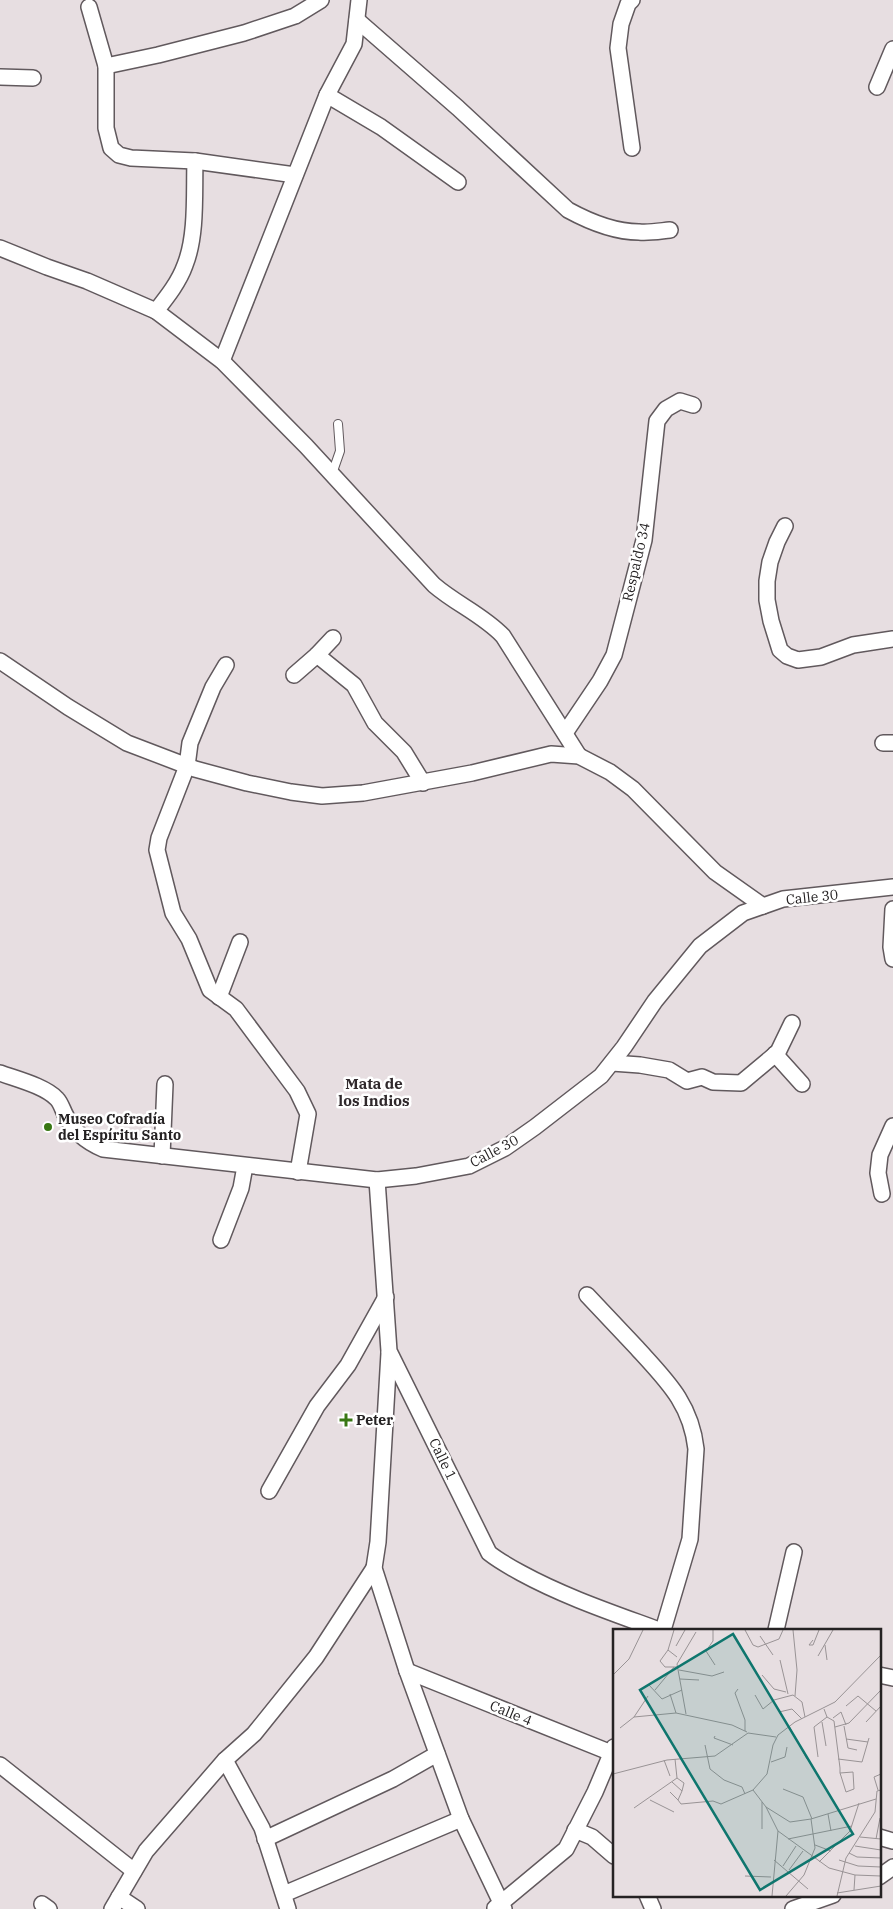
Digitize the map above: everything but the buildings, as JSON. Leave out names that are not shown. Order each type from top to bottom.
[{"type":"street","points":[[106,66],[244,33],[295,16],[320,0]]},
{"type":"street","points":[[222,360],[326,95],[354,44],[359,0]]},
{"type":"street","points":[[632,0],[628,4],[621,24],[618,48],[632,148]]},
{"type":"street","points":[[88,7],[106,66],[106,128],[111,148],[118,155],[131,158],[195,161],[295,175]]},
{"type":"street","points":[[357,20],[458,108],[568,210],[586,220],[606,227],[638,232],[670,230]]},
{"type":"street","points":[[877,87],[893,48]]},
{"type":"street","points":[[0,77],[33,78]]},
{"type":"street","points":[[326,95],[381,126],[458,182]]},
{"type":"street","points":[[156,311],[173,289],[186,265],[192,238],[195,161]]},
{"type":"street","points":[[0,248],[46,267],[88,281],[156,311],[222,360],[306,446],[434,585],[455,602],[491,624],[503,636],[579,756]]},
{"type":"street","name":"Respaldo 34","points":[[565,733],[600,681],[614,655],[644,540],[657,421],[666,409],[680,402],[693,405]]},
{"type":"street","points":[[785,526],[770,562],[767,581],[767,600],[780,650],[787,656],[798,660],[821,657],[853,645],[893,640]]},
{"type":"street","points":[[294,675],[333,638]]},
{"type":"street","points":[[317,655],[354,685],[376,723],[404,752],[423,782]]},
{"type":"street","points":[[0,661],[68,707],[127,743],[187,766],[247,784],[290,792],[322,796],[363,793],[551,754],[579,756],[610,772],[633,790],[714,872],[763,906]]},
{"type":"street","points":[[226,665],[213,687],[190,742],[187,766],[158,838],[157,850],[173,913],[189,939],[210,990],[236,1009],[297,1091],[308,1114],[298,1172]]},
{"type":"street","name":"Calle 30","points":[[0,1073],[45,1090],[58,1099],[70,1124],[82,1138],[90,1144],[103,1148],[377,1180],[416,1176],[469,1166],[504,1148],[535,1127],[601,1076],[655,1001],[700,946],[743,913],[782,899],[893,888]]},
{"type":"street","points":[[893,909],[891,947],[893,959]]},
{"type":"street","points":[[219,997],[240,942]]},
{"type":"street","points":[[612,1063],[669,1070],[687,1081],[702,1077],[713,1082],[740,1083],[775,1054],[792,1023]]},
{"type":"street","points":[[775,1054],[802,1084]]},
{"type":"street","points":[[162,1156],[165,1084]]},
{"type":"street","points":[[882,1194],[878,1173],[880,1155],[893,1126]]},
{"type":"street","points":[[221,1240],[241,1188],[245,1166]]},
{"type":"street","name":"Calle 1","points":[[377,1180],[389,1351],[489,1552],[501,1562],[534,1580],[657,1629]]},
{"type":"street","points":[[587,1295],[670,1383],[687,1415],[695,1438],[696,1449],[690,1539],[660,1629]]},
{"type":"street","points":[[269,1490],[317,1406],[348,1365],[386,1297]]},
{"type":"street","points":[[137,1909],[115,1903],[146,1850],[224,1760],[254,1734],[316,1658],[374,1568],[378,1542],[389,1351]]},
{"type":"street","points":[[776,1629],[794,1552]]},
{"type":"street","points":[[374,1568],[407,1671],[461,1819],[500,1907],[566,1849],[613,1751]]},
{"type":"street","name":"Calle 4","points":[[407,1671],[613,1751]]},
{"type":"street","points":[[880,1675],[893,1678]]},
{"type":"street","points":[[265,1840],[393,1780],[437,1754]]},
{"type":"street","points":[[224,1760],[262,1828],[288,1909]]},
{"type":"street","points":[[0,1765],[134,1871]]},
{"type":"street","points":[[284,1894],[461,1819]]},
{"type":"street","points":[[575,1830],[592,1837],[613,1855]]},
{"type":"street","points":[[880,1836],[893,1841]]},
{"type":"street","points":[[880,1876],[893,1867]]},
{"type":"street","points":[[646,1896],[653,1909]]},
{"type":"street","points":[[793,1909],[830,1896]]},
{"type":"lane","points":[[332,474],[340,450],[338,424]]},
{"type":"place","name":"Museo Cofradía del Espíritu Santo","points":[[48,1127]]},
{"type":"place","name":"Peter","points":[[346,1420]]},
{"type":"district","name":"Mata de los Indios","points":[[374,1092]]}]
